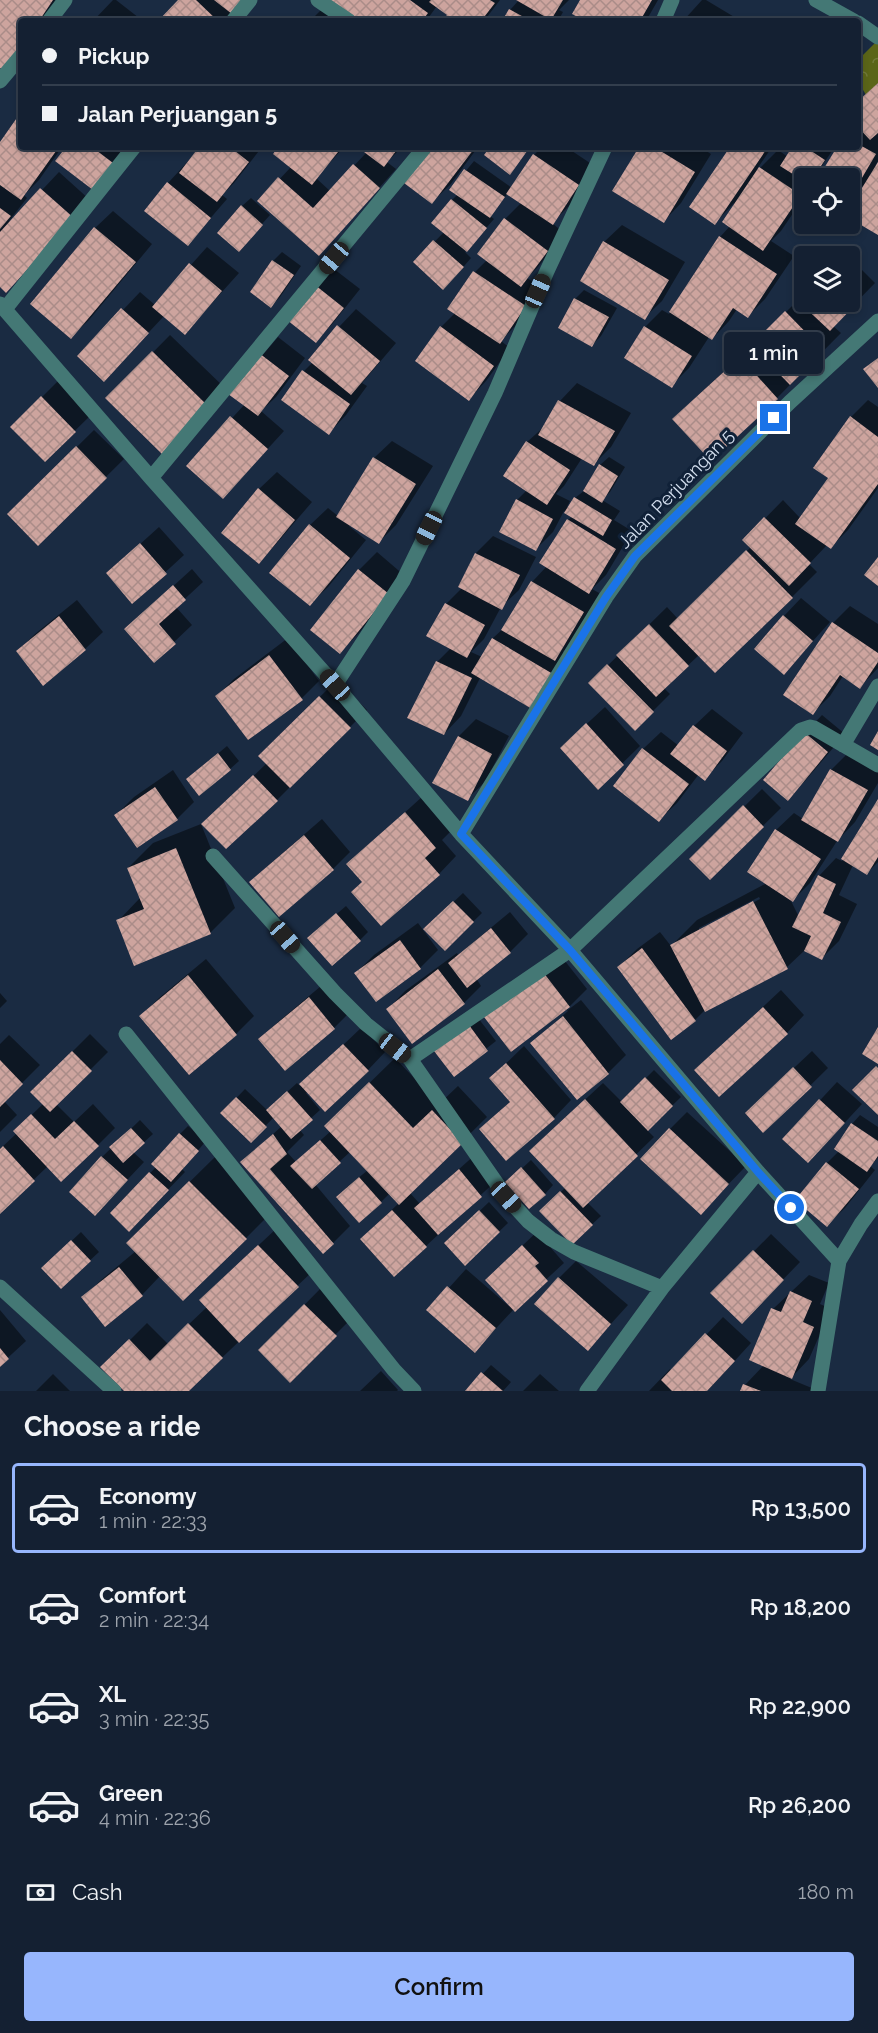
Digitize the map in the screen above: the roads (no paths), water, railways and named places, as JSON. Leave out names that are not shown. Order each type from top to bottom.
[{"type":"street","points":[[51,18],[65,0]]},
{"type":"street","points":[[235,18],[250,0]]},
{"type":"street","points":[[318,0],[345,18]]},
{"type":"street","points":[[664,18],[672,0]]},
{"type":"street","points":[[816,0],[849,18]]},
{"type":"street","points":[[861,25],[878,37]]},
{"type":"street","points":[[0,81],[18,60]]},
{"type":"street","points":[[132,150],[3,307],[335,685],[461,834],[570,950],[758,1172],[839,1261]]},
{"type":"street","points":[[151,478],[423,150]]},
{"type":"street","points":[[335,685],[403,581],[495,393],[547,271],[603,150]]},
{"type":"street","name":"Jalan Perjuangan 5","points":[[461,834],[606,597],[635,556],[790,402],[878,321]]},
{"type":"street","points":[[843,745],[878,686]]},
{"type":"street","points":[[410,1059],[570,950],[801,730],[814,728],[878,765]]},
{"type":"street","points":[[213,856],[335,993],[366,1024],[410,1059],[506,1197],[528,1221],[551,1239],[574,1252],[662,1288]]},
{"type":"street","points":[[126,1034],[394,1370],[414,1391]]},
{"type":"street","points":[[587,1391],[662,1288],[758,1172]]},
{"type":"street","points":[[818,1391],[839,1261],[878,1200]]},
{"type":"street","points":[[0,1287],[114,1391]]}]
